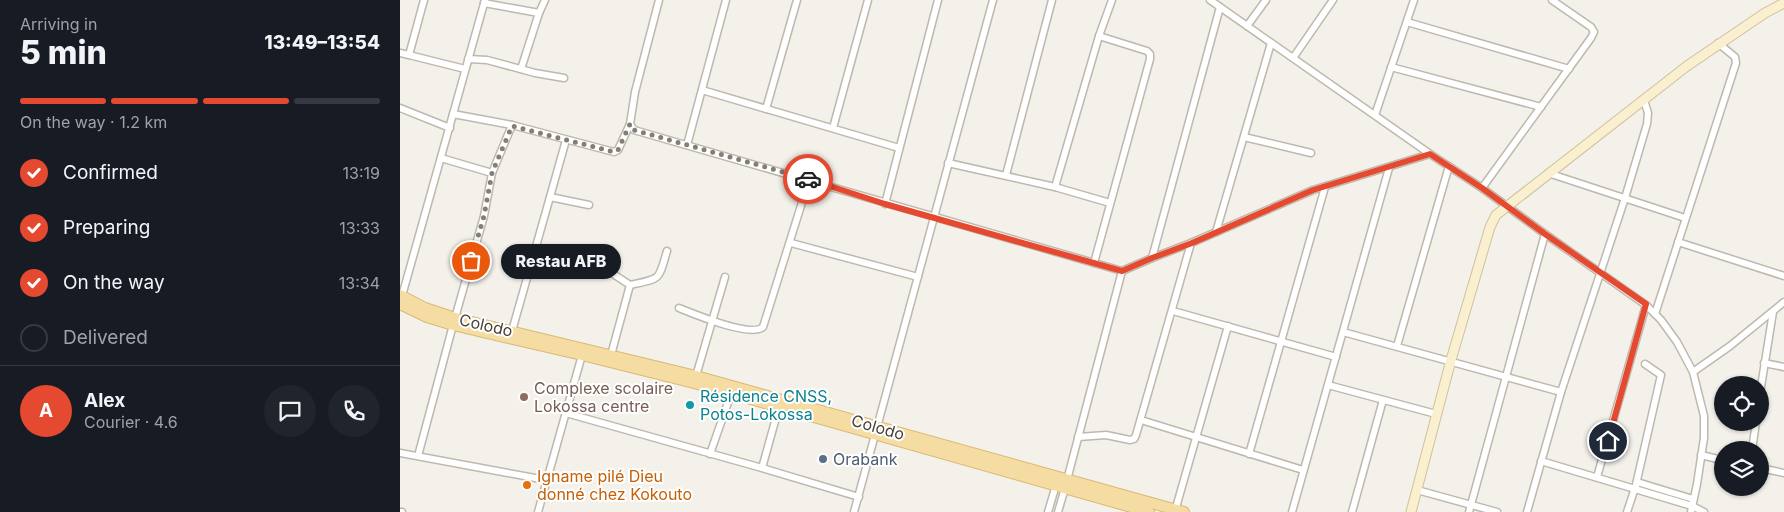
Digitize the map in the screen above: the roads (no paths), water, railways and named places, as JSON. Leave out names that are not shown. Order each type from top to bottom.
[{"type":"main road","points":[[1411,512],[1451,360],[1493,220],[1507,206],[1548,173],[1718,43],[1784,3]]},
{"type":"main road","name":"Colodo","points":[[401,300],[425,308],[454,322],[779,407],[877,430]]},
{"type":"main road","name":"Colodo","points":[[454,322],[512,331],[696,376],[1062,484],[1150,512]]},
{"type":"main road","name":"Colodo","points":[[1062,484],[1178,511]]},
{"type":"street","points":[[409,55],[424,0]]},
{"type":"street","points":[[521,69],[545,0]]},
{"type":"street","points":[[453,114],[512,126],[614,152],[618,150],[630,124],[635,92],[659,0]]},
{"type":"street","points":[[687,145],[726,0]]},
{"type":"street","points":[[766,109],[797,0]]},
{"type":"street","points":[[833,128],[868,0]]},
{"type":"street","points":[[885,204],[938,0]]},
{"type":"street","points":[[854,512],[993,0]]},
{"type":"street","points":[[1006,175],[1052,0]]},
{"type":"street","points":[[1055,187],[1099,36],[1112,0]]},
{"type":"street","points":[[1210,0],[1646,304],[1677,342],[1692,372],[1704,416],[1704,438],[1692,506]]},
{"type":"street","points":[[1248,26],[1266,0]]},
{"type":"street","points":[[1293,58],[1333,0]]},
{"type":"street","points":[[1375,115],[1414,0]]},
{"type":"street","points":[[1482,188],[1594,32],[1591,27],[1552,0]]},
{"type":"street","points":[[401,300],[484,2],[539,14]]},
{"type":"street","points":[[1152,258],[1220,7]]},
{"type":"street","points":[[1407,22],[1569,69]]},
{"type":"street","points":[[1094,263],[1150,59],[1150,54],[1147,51],[1099,36]]},
{"type":"street","points":[[1216,232],[1271,43]]},
{"type":"street","points":[[1655,314],[1736,63],[1735,57],[1718,43]]},
{"type":"street","points":[[400,53],[465,69]]},
{"type":"street","points":[[468,59],[487,60],[564,78]]},
{"type":"street","points":[[1391,67],[1541,107]]},
{"type":"street","points":[[702,90],[899,148]]},
{"type":"street","points":[[1527,512],[1561,392],[1625,198],[1648,118],[1644,100]]},
{"type":"street","points":[[400,108],[450,128]]},
{"type":"street","points":[[630,124],[634,130],[1122,271],[1192,243],[1313,190],[1430,154]]},
{"type":"street","points":[[418,456],[484,216],[492,173],[512,126]]},
{"type":"street","points":[[1244,137],[1311,153]]},
{"type":"street","points":[[512,331],[566,140]]},
{"type":"street","points":[[441,158],[492,173]]},
{"type":"street","points":[[948,163],[1055,187],[1110,203]]},
{"type":"street","points":[[1397,346],[1449,166]]},
{"type":"street","points":[[1292,512],[1389,168]]},
{"type":"street","points":[[1548,173],[1686,218]]},
{"type":"street","points":[[679,308],[712,321],[753,331],[760,330],[763,327],[809,180]]},
{"type":"street","points":[[1249,454],[1325,187]]},
{"type":"street","points":[[550,197],[589,205]]},
{"type":"street","points":[[1469,512],[1545,234]]},
{"type":"street","points":[[1678,242],[1784,276]]},
{"type":"street","points":[[790,243],[918,277]]},
{"type":"street","points":[[1078,437],[1106,435],[1134,439],[1192,243]]},
{"type":"street","points":[[607,270],[630,285],[655,280],[660,274],[667,250]]},
{"type":"street","points":[[1048,512],[1062,484],[1078,437],[1122,271]]},
{"type":"street","points":[[696,376],[725,277]]},
{"type":"street","points":[[611,355],[630,285]]},
{"type":"street","points":[[1692,372],[1730,346],[1784,302]]},
{"type":"street","points":[[1597,477],[1646,304]]},
{"type":"street","points":[[1173,310],[1336,357]]},
{"type":"street","points":[[1762,376],[1773,312]]},
{"type":"street","points":[[1178,511],[1196,437],[1228,326]]},
{"type":"street","points":[[1343,332],[1451,360],[1561,392]]},
{"type":"street","points":[[538,512],[582,355]]},
{"type":"street","points":[[1764,363],[1784,367]]},
{"type":"street","points":[[1627,512],[1635,489],[1661,375],[1645,364]]},
{"type":"street","points":[[1328,385],[1436,414]]},
{"type":"street","points":[[710,454],[731,394]]},
{"type":"street","points":[[1352,512],[1383,400]]},
{"type":"street","points":[[762,468],[779,407]]},
{"type":"street","points":[[566,413],[858,497]]},
{"type":"street","points":[[1141,420],[1303,470]]},
{"type":"street","points":[[400,453],[546,480]]},
{"type":"street","points":[[1701,455],[1714,458]]},
{"type":"street","points":[[1542,461],[1692,506],[1704,512]]},
{"type":"street","points":[[1769,470],[1784,473]]},
{"type":"street","points":[[1058,512],[1062,484]]},
{"type":"street","points":[[1417,490],[1497,512]]},
{"type":"place","name":"Restau AFB","points":[[471,261]]},
{"type":"place","name":"Complexe scolaire Lokossa centre","points":[[524,397]]},
{"type":"place","name":"Résidence CNSS, Potos-Lokossa","points":[[690,405]]},
{"type":"place","name":"Orabank","points":[[823,459]]},
{"type":"place","name":"Igname pilé Dieu donné chez Kokouto","points":[[527,485]]}]
